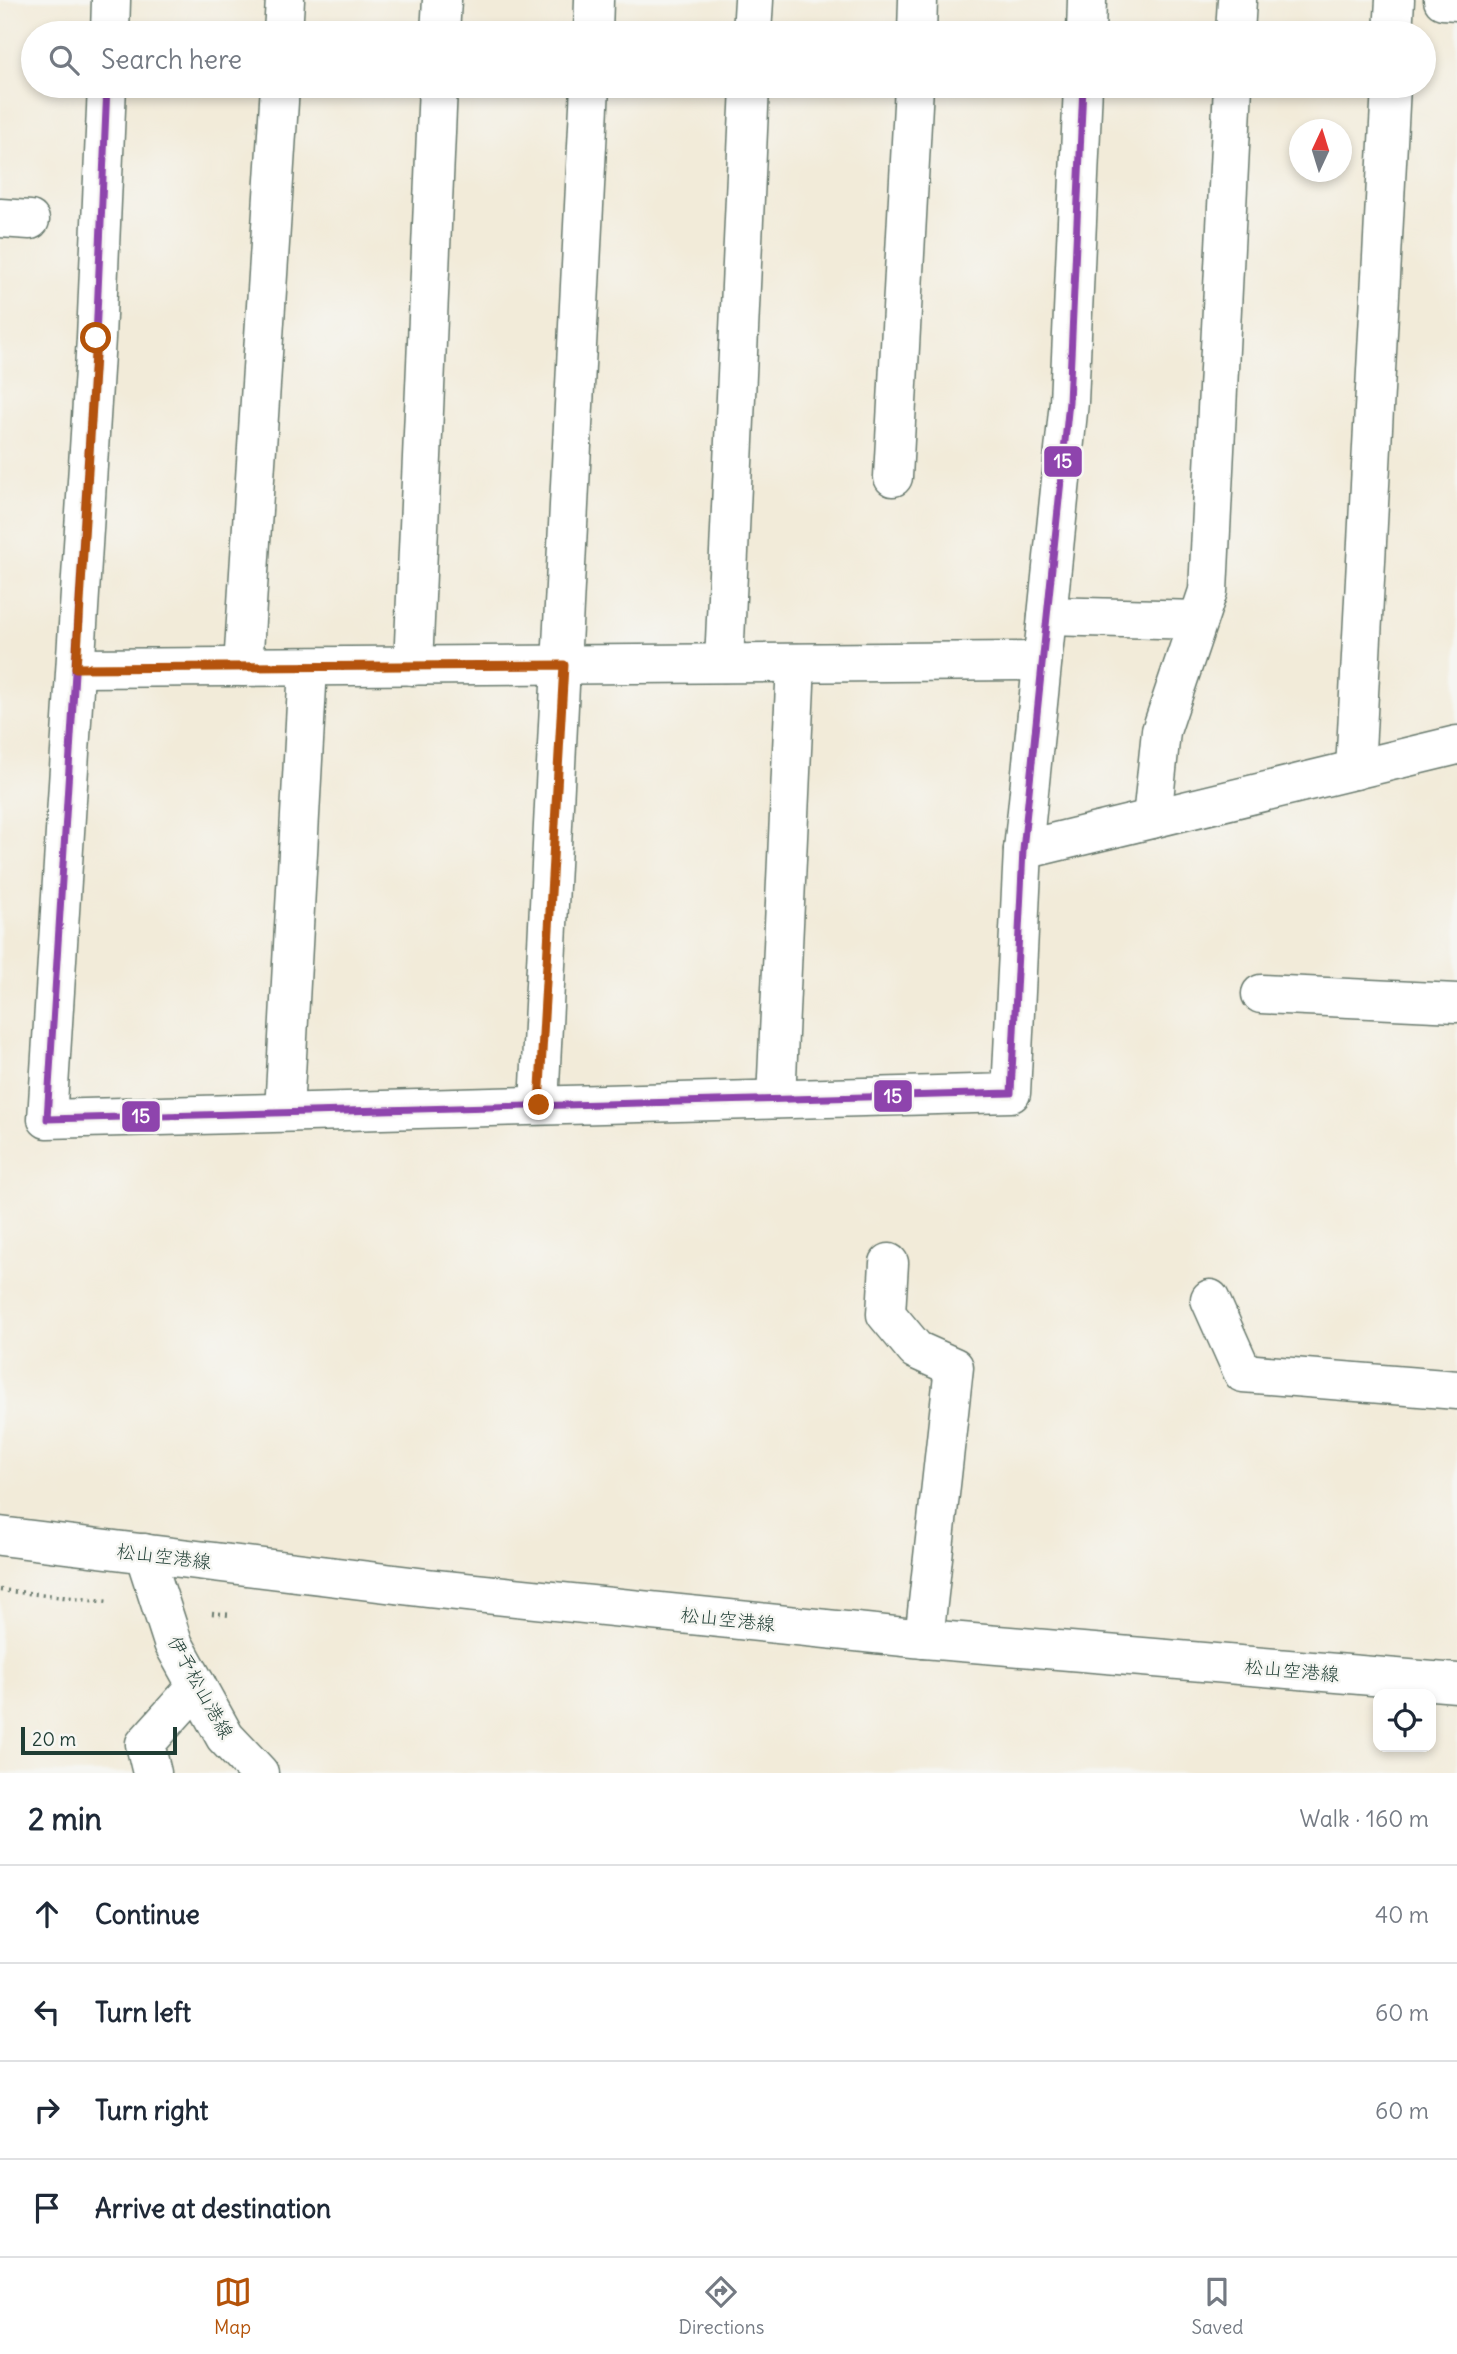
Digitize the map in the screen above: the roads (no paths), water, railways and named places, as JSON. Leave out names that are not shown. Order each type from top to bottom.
[{"type":"street","points":[[110,21],[111,0]]},
{"type":"street","points":[[284,21],[285,0]]},
{"type":"street","points":[[441,21],[442,0]]},
{"type":"street","points":[[593,21],[594,0]]},
{"type":"street","points":[[753,21],[754,0]]},
{"type":"street","points":[[917,21],[918,0]]},
{"type":"street","points":[[1086,21],[1087,0]]},
{"type":"street","points":[[1236,21],[1237,0]]},
{"type":"street","points":[[1394,21],[1395,0]]},
{"type":"street","points":[[1443,0],[1457,1]]},
{"type":"street","points":[[106,98],[76,668],[47,1119],[1011,1093],[1024,850],[1069,402],[1082,98]]},
{"type":"street","points":[[243,667],[278,98]]},
{"type":"street","points":[[414,666],[438,98]]},
{"type":"street","points":[[539,1105],[564,665],[589,98]]},
{"type":"street","points":[[724,663],[749,98]]},
{"type":"street","points":[[893,477],[913,98]]},
{"type":"street","points":[[1152,819],[1161,731],[1208,591],[1232,98]]},
{"type":"street","points":[[1355,770],[1390,98]]},
{"type":"street","points":[[1047,616],[1198,620]]},
{"type":"street","points":[[76,668],[1042,662]]},
{"type":"street","points":[[776,1099],[796,663]]},
{"type":"street","points":[[284,1112],[308,667]]},
{"type":"street","points":[[1024,850],[1457,745]]},
{"type":"street","points":[[1261,994],[1457,1003]]},
{"type":"street","points":[[889,1263],[886,1314],[916,1349],[954,1367],[924,1639]]},
{"type":"street","points":[[1210,1299],[1243,1373],[1457,1390]]},
{"type":"street","name":"松山空港線","points":[[0,1536],[441,1589],[924,1639],[1457,1683]]},
{"type":"street","name":"伊予松山港線","points":[[144,1553],[173,1643],[225,1737],[259,1773]]},
{"type":"street","points":[[152,1773],[145,1744],[197,1686]]}]
